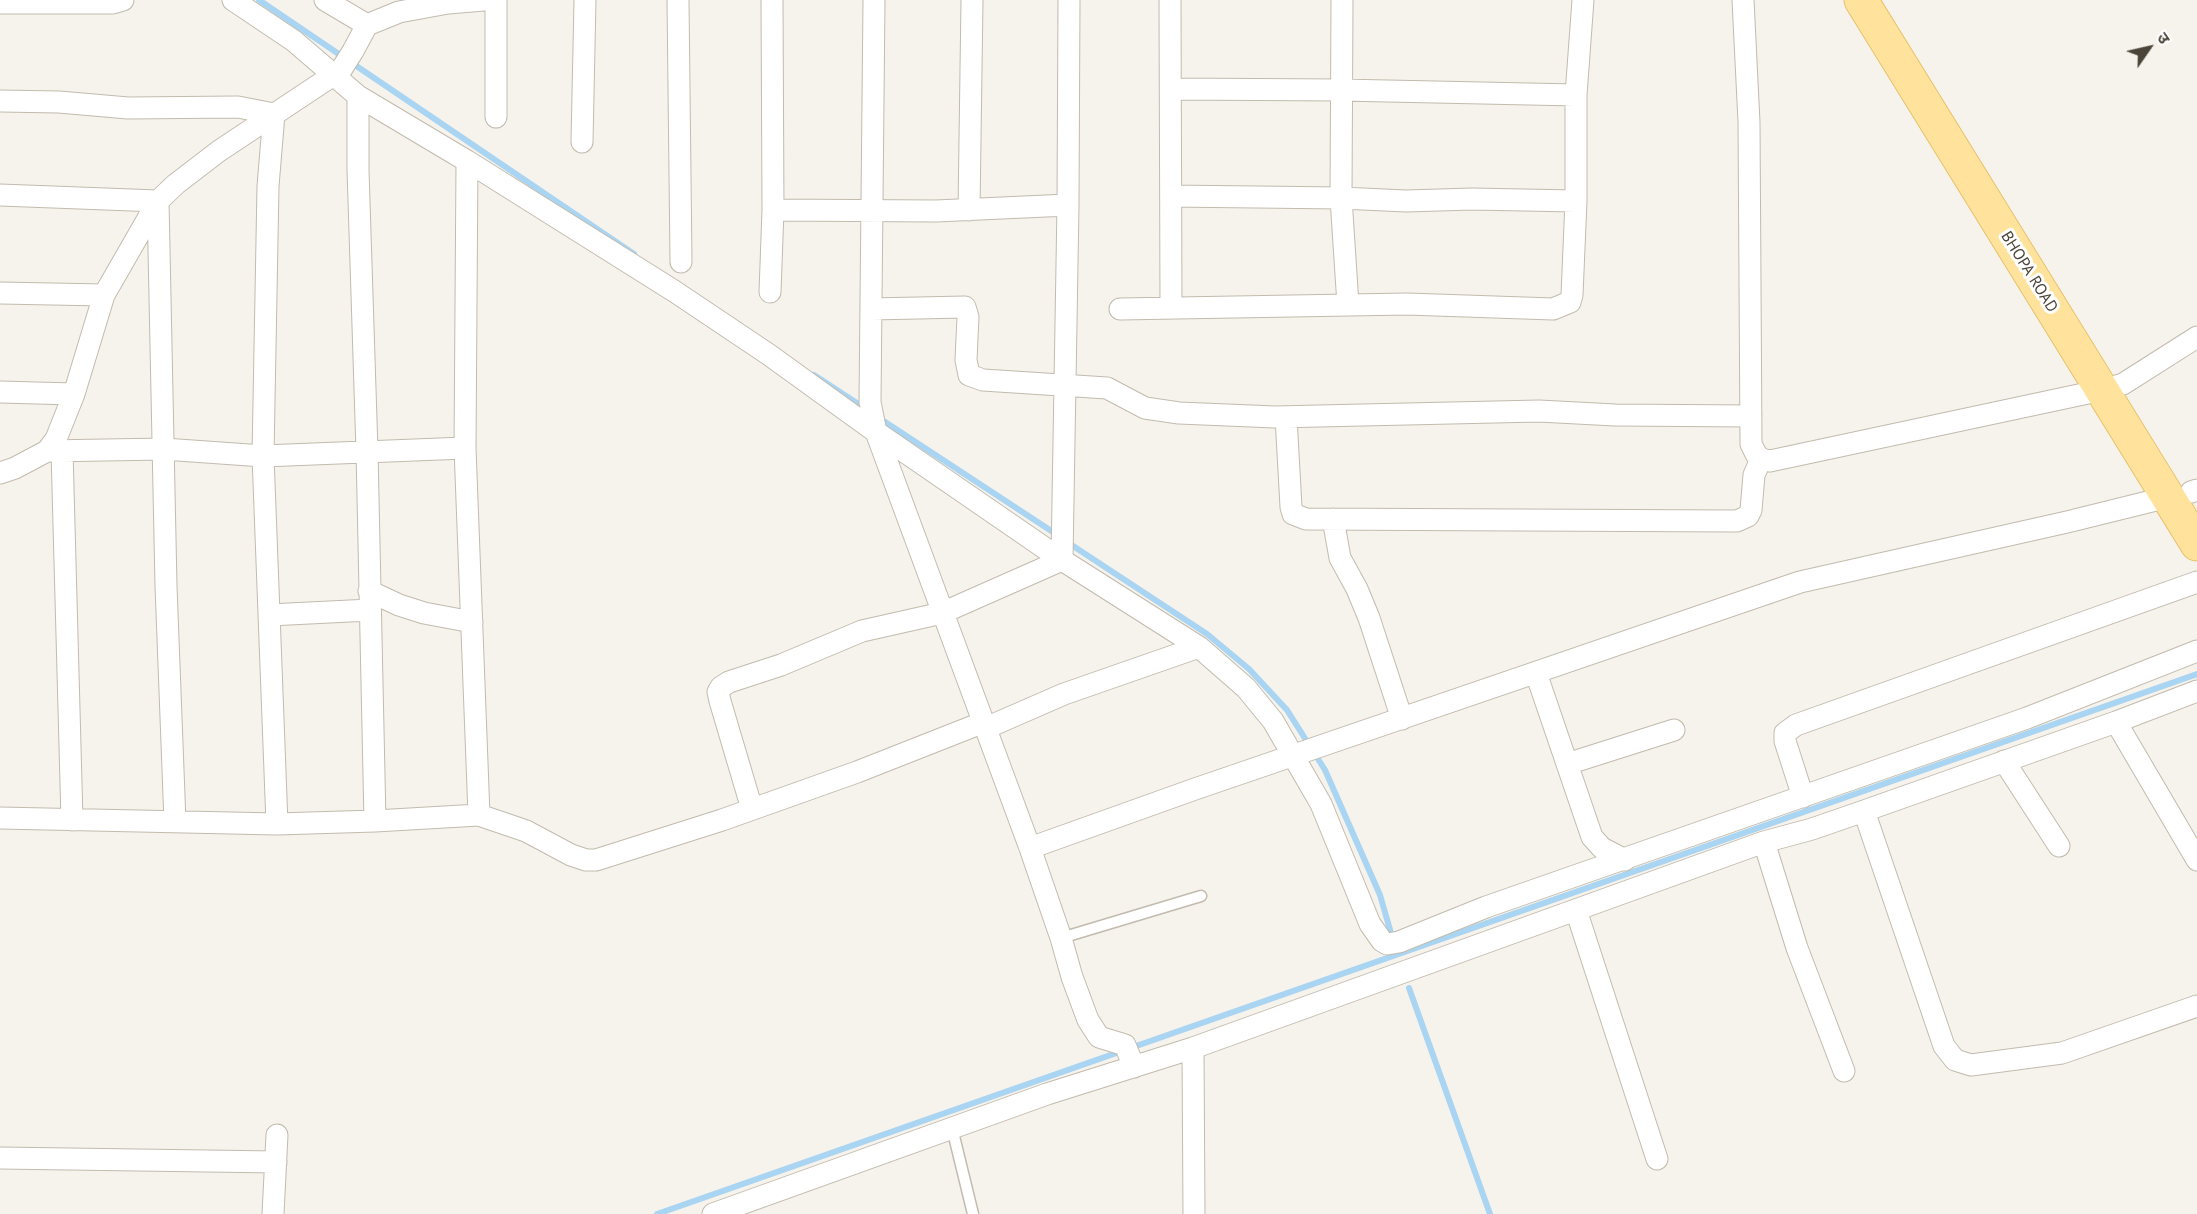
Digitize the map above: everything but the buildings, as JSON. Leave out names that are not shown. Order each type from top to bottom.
[{"type":"main road","name":"BHOPA ROAD","points":[[1861,0],[2112,387],[2188,496],[2197,544]]},
{"type":"main road","name":"BHOPA ROAD","points":[[1884,0],[2112,387]]},
{"type":"street","points":[[0,3],[113,3],[123,0]]},
{"type":"street","points":[[233,0],[294,41],[343,65],[358,96],[358,182],[367,451],[375,821]]},
{"type":"street","points":[[326,0],[374,15],[448,2],[484,0]]},
{"type":"street","points":[[496,0],[496,117]]},
{"type":"street","points":[[582,142],[585,0]]},
{"type":"street","points":[[678,0],[681,262]]},
{"type":"street","points":[[770,292],[773,210],[772,0]]},
{"type":"street","points":[[874,0],[871,309],[873,418],[942,613],[1030,848],[1072,977],[1094,1032],[1099,1037],[1122,1044],[1130,1056]]},
{"type":"street","points":[[969,210],[972,0]]},
{"type":"street","points":[[1063,547],[1069,0]]},
{"type":"street","points":[[1170,0],[1171,308]]},
{"type":"street","points":[[1342,0],[1341,198],[1348,305]]},
{"type":"street","points":[[1120,309],[1407,304],[1553,309],[1570,302],[1576,201],[1576,95],[1583,0]]},
{"type":"street","points":[[1743,0],[1749,122],[1751,444],[1761,459],[1770,461],[1805,454],[2112,387],[2197,337]]},
{"type":"street","points":[[72,820],[54,451],[104,295],[158,201],[176,184],[343,65],[374,15]]},
{"type":"street","points":[[1171,89],[1576,95]]},
{"type":"street","points":[[358,96],[675,291],[768,354],[873,418],[1063,547],[1199,647],[1246,688],[1273,721],[1310,751],[1321,804],[1370,924],[1382,941],[1388,944],[1399,942],[1486,907],[2027,718],[2197,651]]},
{"type":"street","points":[[0,101],[59,102],[128,108],[238,107],[274,114]]},
{"type":"street","points":[[274,114],[268,186],[263,456],[277,824]]},
{"type":"street","points":[[467,161],[465,448],[479,815]]},
{"type":"street","points":[[0,195],[158,201]]},
{"type":"street","points":[[1171,196],[1406,201],[1576,201]]},
{"type":"street","points":[[158,201],[166,586],[175,822]]},
{"type":"street","points":[[773,210],[969,210],[1068,206]]},
{"type":"street","points":[[0,292],[104,295]]},
{"type":"street","points":[[871,309],[965,307],[968,317],[966,360],[969,375],[983,380],[1114,390],[1134,404],[1161,411],[1287,417],[1539,411],[1615,415],[1751,416]]},
{"type":"street","points":[[0,392],[74,394]]},
{"type":"street","points":[[1287,417],[1291,507],[1293,514],[1306,519],[1737,521],[1748,516],[1751,510],[1754,475],[1761,459]]},
{"type":"street","points":[[0,473],[54,451],[164,449],[263,456],[465,448]]},
{"type":"street","points":[[1030,848],[1800,582],[2188,496]]},
{"type":"street","points":[[1333,519],[1340,558],[1369,618],[1402,719]]},
{"type":"street","points":[[752,809],[720,700],[718,692],[721,687],[862,631],[942,613],[1063,547]]},
{"type":"street","points":[[1803,798],[1785,741],[1785,734],[1796,725],[2197,582]]},
{"type":"street","points":[[269,615],[369,600],[472,622]]},
{"type":"street","points":[[0,818],[277,824],[479,815],[526,831],[571,855],[586,860],[611,857],[857,772],[1064,694],[1199,647]]},
{"type":"street","points":[[1536,673],[1592,837],[1602,848],[1625,860]]},
{"type":"street","points":[[717,1213],[1047,1094],[1130,1056],[1193,1048],[1764,842],[1812,829],[2116,723],[2197,691]]},
{"type":"street","points":[[2116,723],[2197,860]]},
{"type":"street","points":[[1567,765],[1674,730]]},
{"type":"street","points":[[2004,761],[2059,846]]},
{"type":"street","points":[[1864,811],[1944,1046],[1955,1060],[1971,1065],[2062,1053],[2197,1006]]},
{"type":"street","points":[[1764,842],[1797,948],[1844,1071]]},
{"type":"street","points":[[1576,910],[1657,1159]]},
{"type":"street","points":[[1193,1048],[1194,1214]]},
{"type":"street","points":[[273,1214],[277,1135]]},
{"type":"street","points":[[0,1158],[276,1162]]},
{"type":"lane","points":[[1061,938],[1201,896]]},
{"type":"lane","points":[[952,1128],[973,1214]]},
{"type":"waterway","points":[[259,0],[634,254]]},
{"type":"waterway","points":[[814,375],[866,409]]},
{"type":"waterway","points":[[879,418],[1059,536]]},
{"type":"waterway","points":[[1067,542],[1207,634],[1249,669],[1287,710],[1325,770],[1380,895],[1393,940]]},
{"type":"waterway","points":[[657,1214],[2197,674]]},
{"type":"waterway","points":[[1409,988],[1490,1214]]}]
